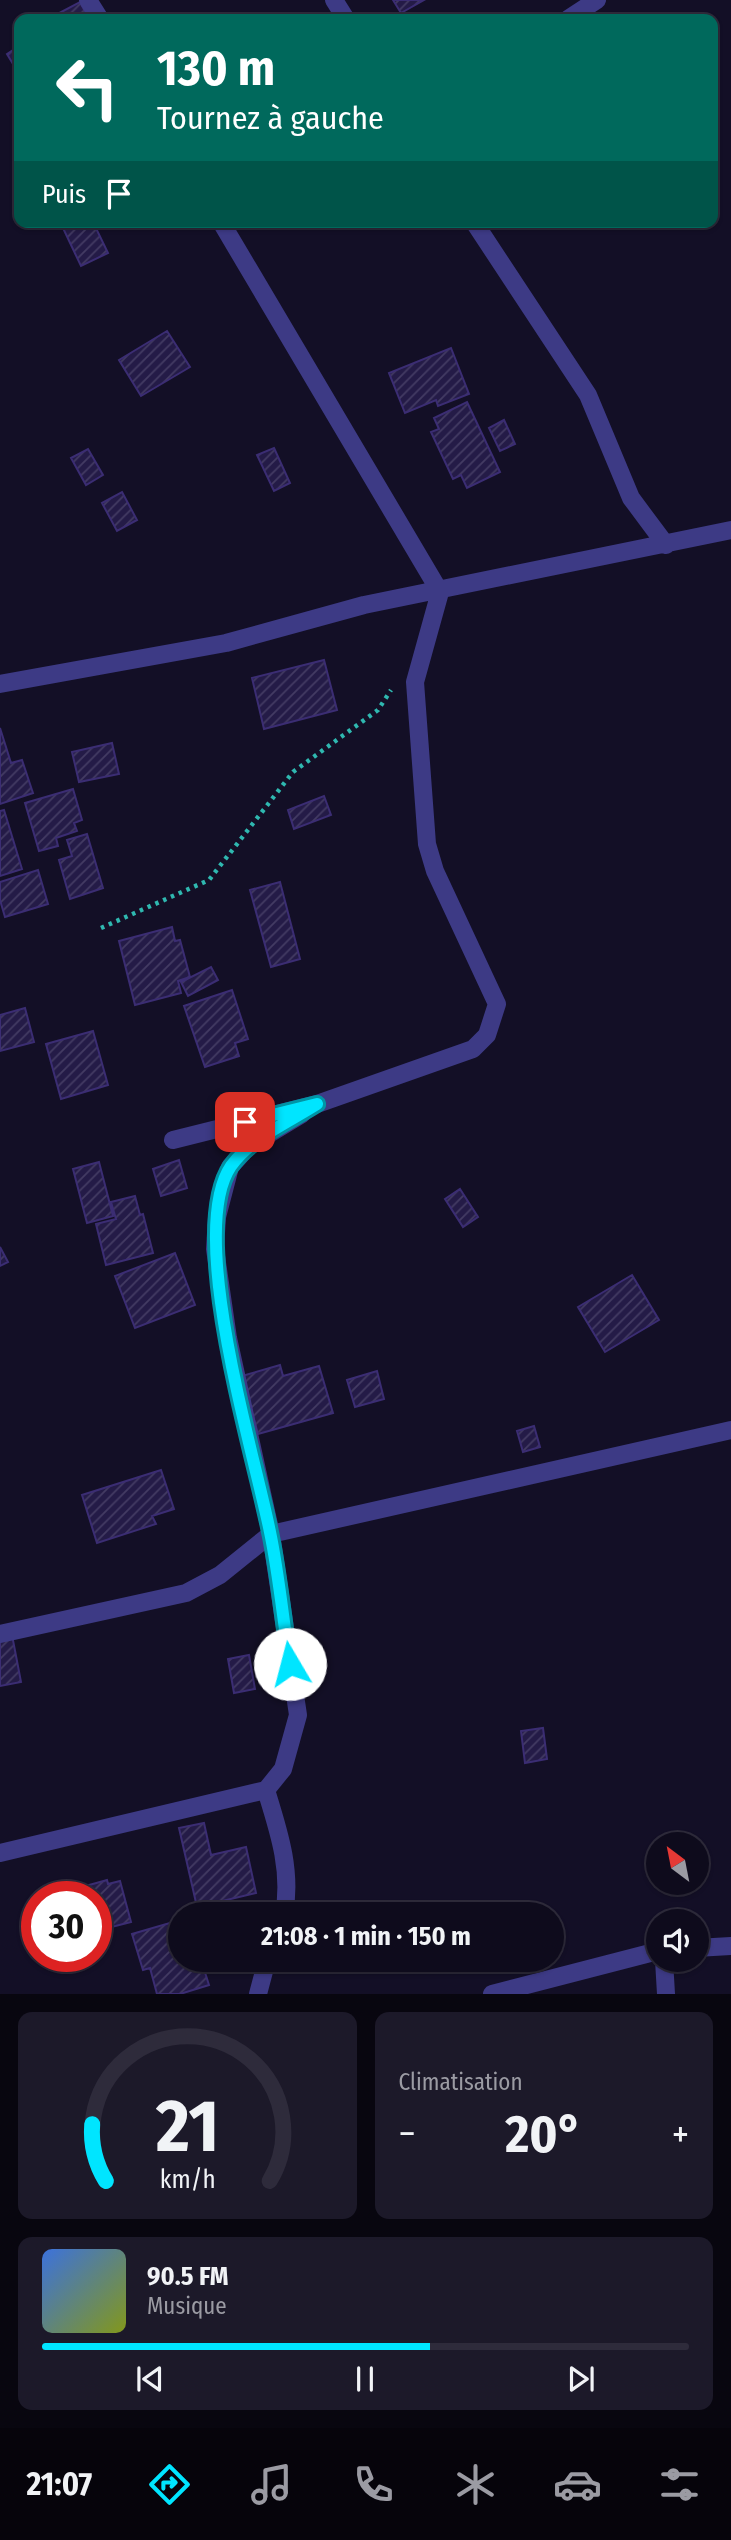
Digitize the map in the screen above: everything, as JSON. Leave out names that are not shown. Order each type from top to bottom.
[{"type":"street","points":[[576,14],[597,0]]},
{"type":"street","points":[[173,1140],[317,1104],[473,1049],[487,1035],[497,1004],[435,871],[427,844],[414,704],[418,661],[440,592],[225,228]]},
{"type":"street","points":[[478,228],[588,395],[631,498],[666,545]]},
{"type":"street","points":[[0,684],[226,643],[364,605],[440,592],[731,530]]},
{"type":"street","points":[[0,1853],[266,1790],[283,1769],[298,1715],[271,1534],[228,1338],[215,1249],[217,1217],[230,1167],[249,1146],[317,1104]]},
{"type":"street","points":[[0,1633],[186,1593],[220,1575],[271,1534],[731,1430]]},
{"type":"street","points":[[266,1790],[282,1843],[288,1883],[286,1902]]},
{"type":"street","points":[[709,1947],[731,1946]]},
{"type":"street","points":[[492,1994],[646,1954]]},
{"type":"street","points":[[258,1994],[264,1972]]},
{"type":"street","points":[[665,1972],[666,1994]]},
{"type":"path","points":[[101,928],[209,880],[293,772],[378,710],[395,684],[418,661]]},
{"type":"building","points":[[393,0],[424,0],[401,13]]},
{"type":"building","points":[[80,2],[86,14],[57,14]]},
{"type":"building","points":[[14,49],[14,66],[7,54]]},
{"type":"building","points":[[63,228],[96,228],[108,253],[81,266]]},
{"type":"building","points":[[167,331],[190,367],[141,396],[119,360]]},
{"type":"building","points":[[451,348],[469,394],[438,406],[436,400],[405,413],[389,373]]},
{"type":"building","points":[[467,402],[500,472],[467,488],[461,475],[453,479],[431,432],[439,429],[434,418]]},
{"type":"building","points":[[504,420],[515,444],[500,451],[489,428]]},
{"type":"building","points":[[274,448],[290,483],[274,491],[257,455]]},
{"type":"building","points":[[88,449],[103,475],[86,485],[71,458]]},
{"type":"building","points":[[122,492],[137,520],[117,531],[102,503]]},
{"type":"building","points":[[324,660],[337,710],[264,729],[252,678]]},
{"type":"building","points":[[0,728],[11,763],[22,760],[33,793],[0,804]]},
{"type":"building","points":[[112,743],[119,774],[79,782],[72,752]]},
{"type":"building","points":[[73,789],[82,820],[74,823],[77,831],[56,838],[58,846],[39,851],[25,803]]},
{"type":"building","points":[[324,796],[331,815],[294,829],[288,810]]},
{"type":"building","points":[[4,810],[22,869],[0,876],[0,811]]},
{"type":"building","points":[[87,834],[103,888],[70,899],[59,860],[72,856],[67,840]]},
{"type":"building","points":[[38,870],[48,904],[5,917],[0,900],[0,882]]},
{"type":"building","points":[[280,882],[300,959],[271,967],[250,890]]},
{"type":"building","points":[[172,927],[175,941],[180,940],[190,977],[178,981],[181,993],[135,1005],[119,941]]},
{"type":"building","points":[[211,967],[218,980],[188,996],[181,982]]},
{"type":"building","points":[[232,990],[248,1039],[235,1043],[239,1056],[205,1067],[184,1006]]},
{"type":"building","points":[[25,1008],[34,1042],[0,1051],[0,1015]]},
{"type":"building","points":[[93,1031],[108,1085],[61,1099],[46,1044]]},
{"type":"building","points":[[179,1160],[187,1188],[161,1196],[153,1169]]},
{"type":"building","points":[[99,1162],[113,1216],[87,1223],[73,1169]]},
{"type":"building","points":[[460,1189],[478,1217],[463,1227],[445,1199]]},
{"type":"building","points":[[135,1196],[140,1215],[143,1214],[153,1253],[106,1265],[96,1224],[116,1219],[111,1202]]},
{"type":"building","points":[[0,1247],[8,1262],[0,1266]]},
{"type":"building","points":[[175,1253],[195,1305],[135,1328],[115,1276]]},
{"type":"building","points":[[632,1275],[659,1320],[605,1352],[578,1307]]},
{"type":"building","points":[[280,1365],[283,1376],[319,1366],[333,1413],[258,1434],[242,1376]]},
{"type":"building","points":[[377,1371],[384,1399],[355,1407],[347,1380]]},
{"type":"building","points":[[534,1426],[540,1447],[523,1452],[517,1431]]},
{"type":"building","points":[[161,1470],[174,1509],[152,1516],[156,1524],[97,1543],[82,1495]]},
{"type":"building","points":[[12,1635],[21,1682],[0,1686],[0,1637]]},
{"type":"building","points":[[249,1655],[255,1689],[234,1693],[228,1659]]},
{"type":"building","points":[[543,1728],[547,1759],[525,1763],[521,1731]]},
{"type":"building","points":[[204,1823],[211,1855],[246,1847],[256,1893],[218,1902],[196,1902],[179,1828]]},
{"type":"building","points":[[120,1881],[131,1922],[112,1927],[112,1883]]},
{"type":"building","points":[[168,1924],[168,1972],[205,1972],[209,1985],[180,1994],[157,1994],[150,1968],[143,1970],[132,1934]]},
{"type":"route","points":[[245,1122],[317,1104],[249,1146],[230,1167],[217,1217],[215,1249],[228,1338],[271,1534],[290,1664]]}]
